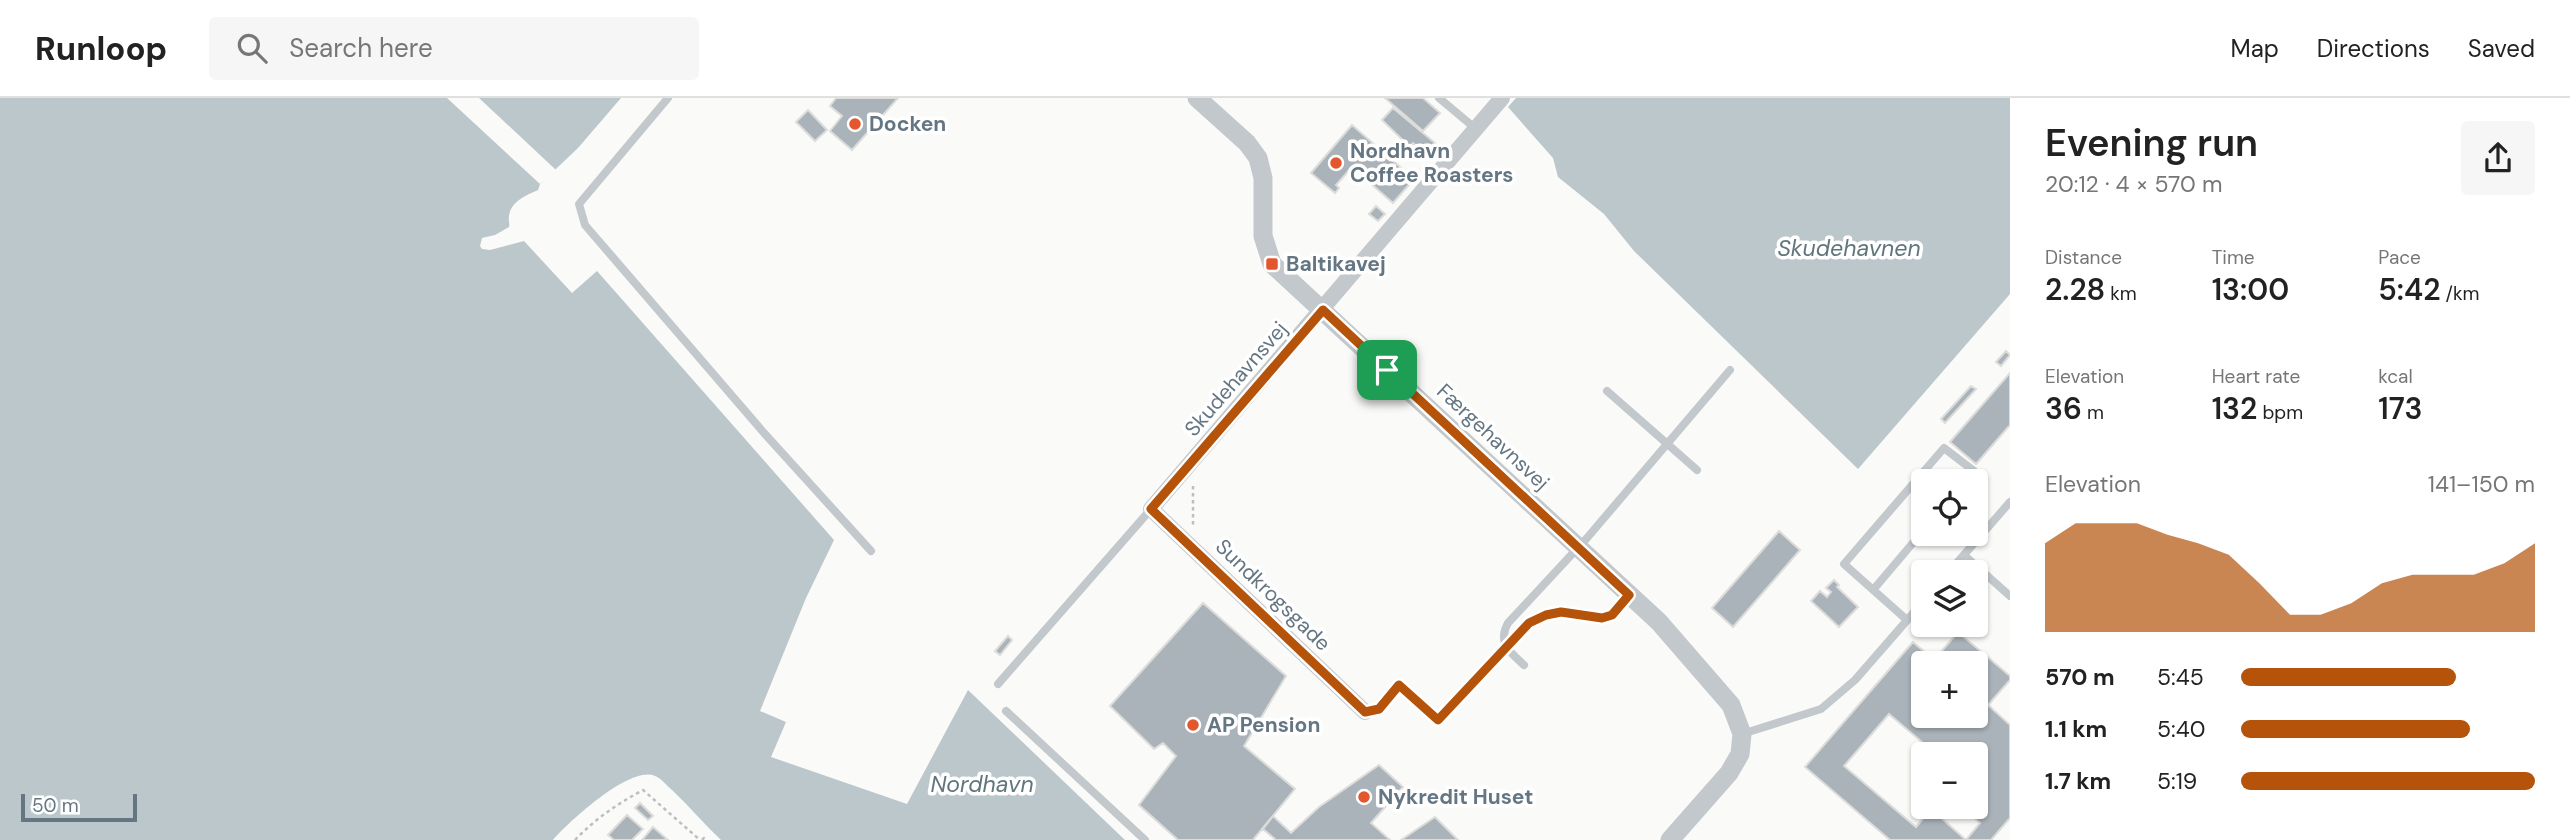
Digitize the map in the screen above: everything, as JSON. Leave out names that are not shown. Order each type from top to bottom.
[{"type":"street","name":"Færgehavnsvej","points":[[1197,98],[1247,143],[1258,158],[1263,178],[1263,236],[1272,264],[1659,622],[1717,686],[1731,705],[1742,734]]},
{"type":"street","name":"Skudehavnsvej","points":[[1151,509],[1502,98]]},
{"type":"street","name":"Sundkrogsgade","points":[[1151,509],[1365,712]]},
{"type":"street","points":[[1670,840],[1729,773],[1740,754],[1742,734]]},
{"type":"lane","points":[[668,98],[579,204],[584,225],[764,433],[871,551]]},
{"type":"lane","points":[[1439,98],[1476,129]]},
{"type":"lane","points":[[1524,665],[1505,648],[1502,638],[1508,623],[1578,547],[1730,370]]},
{"type":"lane","points":[[1607,391],[1697,470]]},
{"type":"lane","points":[[1925,469],[1944,447],[1972,469]]},
{"type":"lane","points":[[1907,620],[1844,564],[1911,486]]},
{"type":"lane","points":[[1960,560],[2010,502]]},
{"type":"lane","name":"Skudehavnsvej","points":[[998,684],[1151,509]]},
{"type":"lane","points":[[1873,590],[1911,545]]},
{"type":"lane","points":[[1964,555],[2010,596]]},
{"type":"lane","points":[[1742,734],[1821,709],[1855,680],[1911,616]]},
{"type":"lane","points":[[1006,711],[1145,840]]},
{"type":"path","points":[[1193,461],[1193,549]]},
{"type":"path","points":[[1365,712],[1379,709],[1399,685],[1438,720],[1529,623],[1561,612],[1602,618],[1612,615],[1629,595]]},
{"type":"path","points":[[575,840],[618,804],[643,790],[703,840]]},
{"type":"water","name":"Nordhavn","points":[[0,98],[621,98],[578,148],[540,184],[538,190],[520,199],[513,206],[509,227],[495,235],[482,238],[480,246],[490,250],[524,241],[572,293],[597,271],[834,540],[806,598],[760,711],[786,722],[771,757],[907,804],[968,690],[1125,840],[721,840],[662,780],[644,775],[631,779],[601,797],[553,840],[0,840]]},
{"type":"water","name":"Skudehavnen","points":[[1516,98],[2010,98],[2010,294],[1858,469],[1634,251],[1604,214],[1558,177],[1553,158],[1508,107]]},
{"type":"pier","points":[[447,98],[479,98],[556,170],[540,184]]},
{"type":"building","name":"Docken","points":[[836,98],[898,98],[852,150],[830,131],[842,116],[830,106]]},
{"type":"building","points":[[1385,98],[1423,98],[1440,113],[1423,131]]},
{"type":"building","points":[[1393,108],[1441,148],[1431,159],[1413,143],[1410,147],[1382,120]]},
{"type":"building","points":[[808,110],[827,130],[815,141],[796,122]]},
{"type":"building","points":[[1352,125],[1414,179],[1393,203],[1352,167],[1336,185],[1339,188],[1335,193],[1311,173]]},
{"type":"building","points":[[1376,206],[1385,214],[1378,221],[1369,214]]},
{"type":"building","points":[[2006,351],[2010,355],[2001,366],[1996,362]]},
{"type":"building","points":[[2010,373],[2010,425],[1976,464],[1950,442]]},
{"type":"building","points":[[1971,386],[1976,389],[1945,423],[1941,419]]},
{"type":"building","points":[[1779,531],[1800,550],[1733,627],[1712,608]]},
{"type":"building","points":[[1834,580],[1839,585],[1837,587],[1858,607],[1839,627],[1811,601],[1820,591],[1827,597],[1831,592],[1826,588]]},
{"type":"building","name":"AP Pension","points":[[1203,603],[1286,676],[1244,746],[1295,789],[1253,840],[1178,840],[1139,805],[1176,756],[1163,743],[1154,749],[1110,706]]},
{"type":"building","points":[[1008,636],[1012,640],[1000,655],[995,651]]},
{"type":"building","points":[[1954,637],[1964,637],[1980,651],[1942,651]]},
{"type":"building","points":[[1913,642],[1924,651],[1911,651],[1911,728],[1988,728],[1988,705],[2010,725],[2010,818],[1991,840],[1966,840],[1890,840],[1805,767]]},
{"type":"building","points":[[1988,657],[2010,676],[2010,680],[1988,705]]},
{"type":"building","name":"Nykredit Huset","points":[[1379,765],[1403,787],[1371,823],[1390,840],[1276,840],[1263,829],[1273,816],[1291,833],[1319,807]]},
{"type":"building","points":[[640,803],[653,816],[648,820],[635,808]]},
{"type":"building","points":[[627,815],[643,829],[632,840],[614,840],[608,835]]},
{"type":"building","name":"Nykredit Huset","points":[[1435,817],[1458,840],[1401,840]]},
{"type":"building","points":[[653,827],[668,840],[642,840]]},
{"type":"place","name":"Docken","points":[[855,124]]},
{"type":"place","name":"Nordhavn Coffee Roasters","points":[[1336,163]]},
{"type":"place","name":"Baltikavej","points":[[1272,264]]},
{"type":"place","name":"AP Pension","points":[[1193,725]]},
{"type":"place","name":"Nykredit Huset","points":[[1364,797]]},
{"type":"route","points":[[1323,310],[1387,370],[1629,595],[1612,615],[1602,618],[1561,612],[1529,623],[1438,720],[1399,685],[1379,709],[1365,712],[1151,509],[1323,310]]}]
